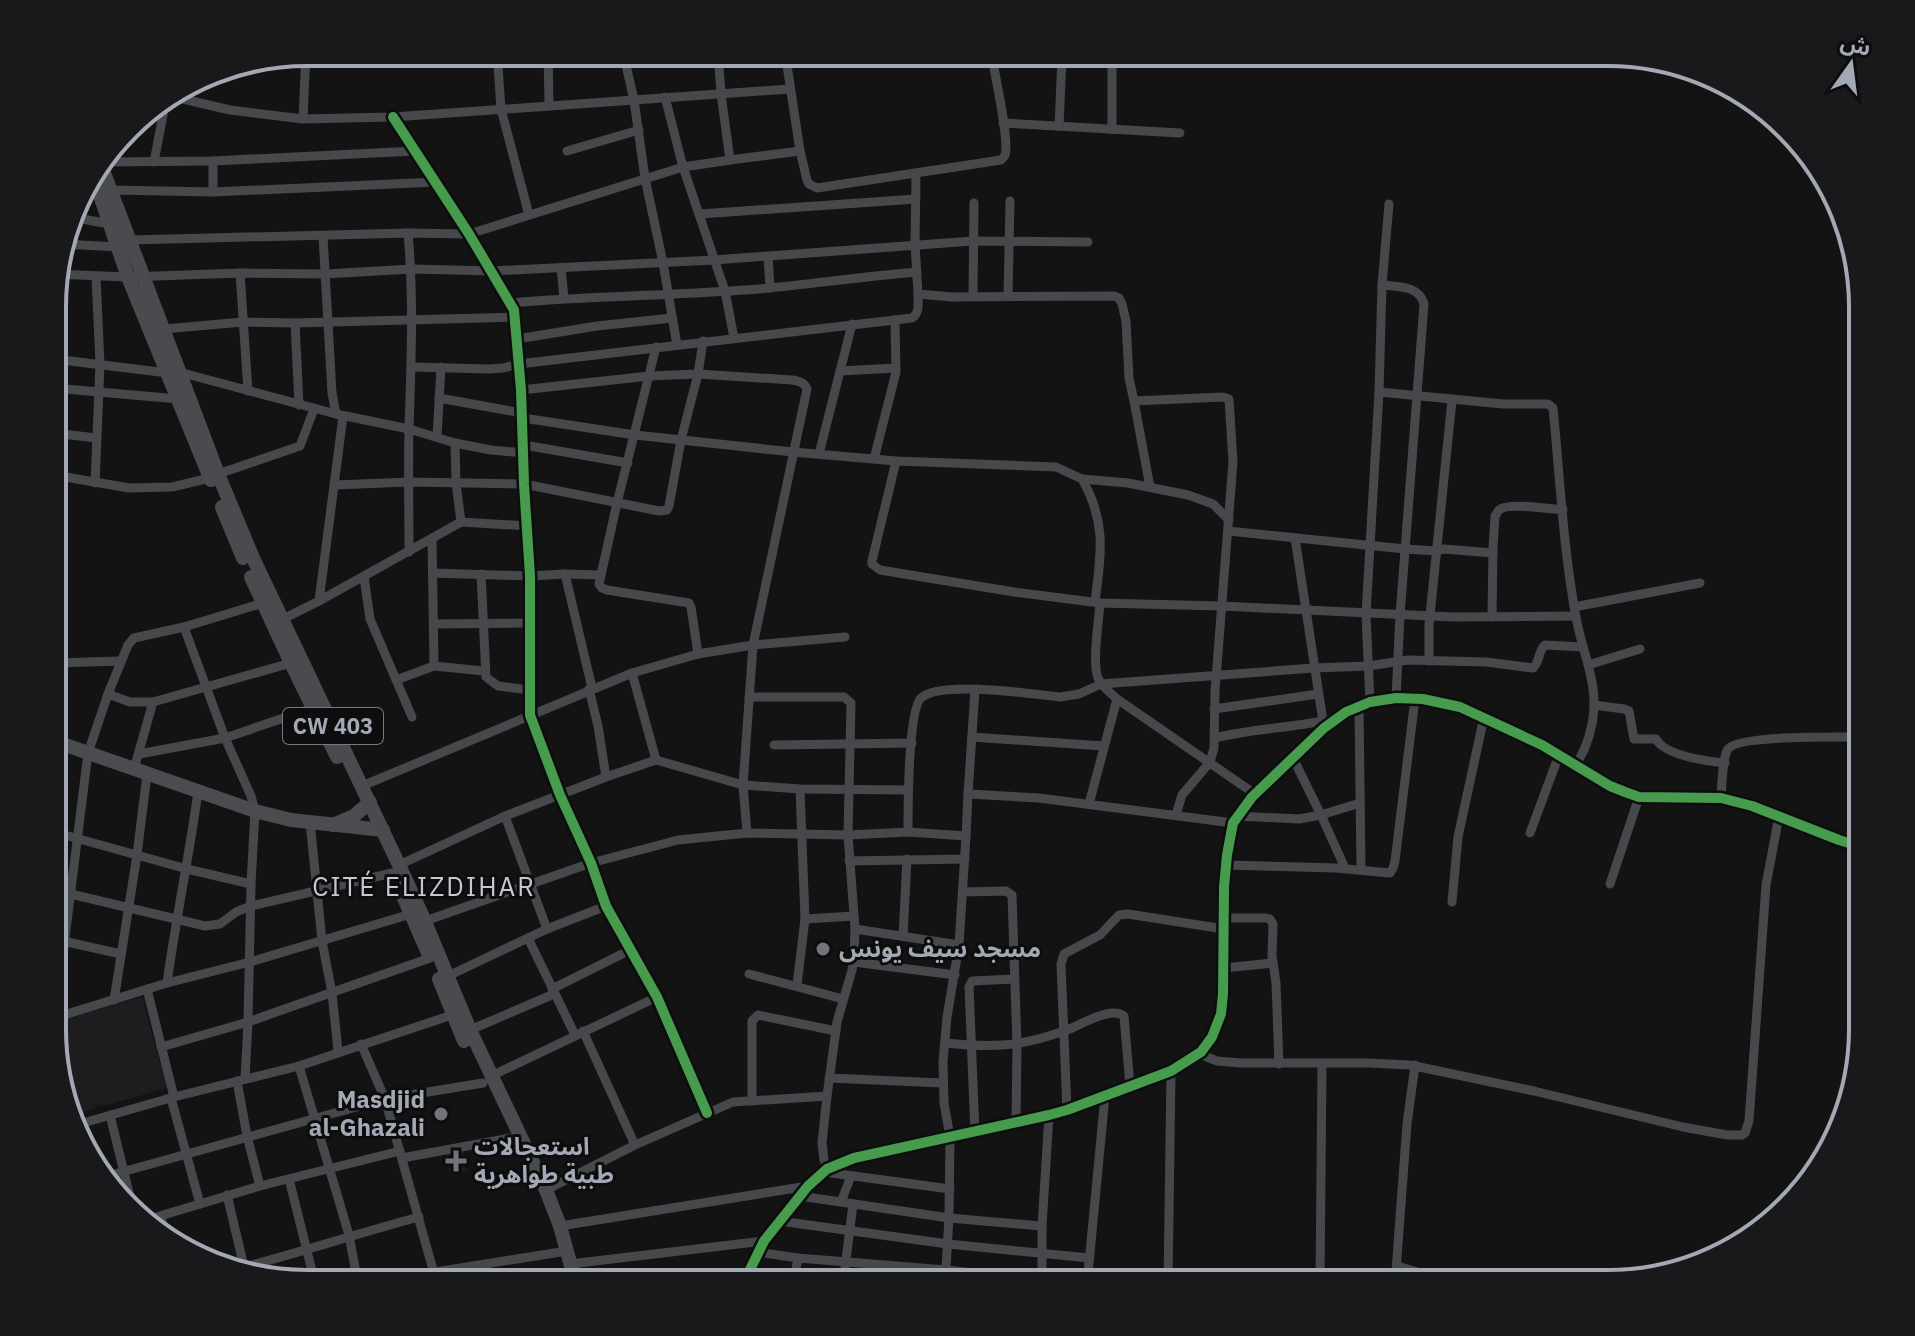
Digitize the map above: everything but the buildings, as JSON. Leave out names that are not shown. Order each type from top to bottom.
[{"type":"main road","name":"CW 403","points":[[104,178],[110,224],[124,243]]},
{"type":"main road","name":"CW 403","points":[[99,184],[263,603],[277,622],[362,786],[366,805]]},
{"type":"main road","name":"CW 403","points":[[136,277],[164,329],[178,399],[253,558],[291,663],[425,921],[448,976],[457,1013],[470,1030],[487,1080],[546,1190],[560,1226],[565,1269]]},
{"type":"main road","name":"CW 403","points":[[396,869],[430,958],[570,1269]]},
{"type":"street","points":[[303,119],[305,66]]},
{"type":"street","points":[[498,66],[501,109],[529,215]]},
{"type":"street","points":[[548,66],[549,105]]},
{"type":"street","points":[[626,66],[677,345]]},
{"type":"street","points":[[719,66],[730,160]]},
{"type":"street","points":[[788,66],[800,151],[807,180],[817,188],[1004,158],[1003,123],[994,67]]},
{"type":"street","points":[[1059,126],[1062,67]]},
{"type":"street","points":[[1112,67],[1112,129]]},
{"type":"street","points":[[182,101],[303,119],[393,117],[790,89]]},
{"type":"street","points":[[665,97],[683,167],[725,291],[734,338]]},
{"type":"street","points":[[154,162],[165,113]]},
{"type":"street","points":[[393,117],[511,303],[521,390],[528,526],[530,715],[606,906],[657,997],[707,1113]]},
{"type":"street","points":[[1003,123],[1180,133]]},
{"type":"street","points":[[567,151],[639,130]]},
{"type":"street","points":[[115,163],[415,151]]},
{"type":"street","points":[[74,244],[408,233],[469,234],[683,167],[800,151]]},
{"type":"street","points":[[213,161],[213,192]]},
{"type":"street","points":[[412,367],[489,369],[912,318],[916,314],[918,294],[916,173]]},
{"type":"street","points":[[95,191],[213,192],[436,182]]},
{"type":"street","points":[[700,214],[916,199]]},
{"type":"street","points":[[1008,296],[1010,201]]},
{"type":"street","points":[[973,296],[974,203]]},
{"type":"street","points":[[1361,869],[1360,803],[1368,666],[1368,545],[1389,204]]},
{"type":"street","points":[[83,219],[110,224]]},
{"type":"street","points":[[408,233],[413,320],[409,552]]},
{"type":"street","points":[[319,601],[335,485],[340,415],[332,393],[323,236]]},
{"type":"street","points":[[68,274],[136,277],[325,274],[412,269],[492,271],[714,260],[973,241],[1088,242]]},
{"type":"street","points":[[768,256],[770,288]]},
{"type":"street","points":[[561,268],[564,298]]},
{"type":"street","points":[[511,303],[770,288],[917,272]]},
{"type":"street","points":[[240,273],[248,391]]},
{"type":"street","points":[[95,483],[100,364],[96,277]]},
{"type":"street","points":[[1382,285],[1414,290],[1423,298],[1396,698]]},
{"type":"street","points":[[918,294],[1105,295],[1119,298],[1126,321],[1129,378],[1150,487]]},
{"type":"street","points":[[164,329],[243,322],[515,317]]},
{"type":"street","points":[[517,339],[672,318]]},
{"type":"street","points":[[874,459],[896,368],[895,320]]},
{"type":"street","points":[[295,323],[299,405]]},
{"type":"street","points":[[819,454],[852,324]]},
{"type":"street","points":[[335,485],[409,482],[524,484],[659,511],[667,510],[703,341]]},
{"type":"street","points":[[656,347],[599,584],[604,589],[689,603],[698,654]]},
{"type":"street","points":[[66,360],[174,373],[491,450],[524,449],[628,463]]},
{"type":"street","points":[[437,437],[441,367]]},
{"type":"street","points":[[840,371],[896,368]]},
{"type":"street","points":[[521,390],[649,376],[698,374],[792,380],[802,382],[807,389],[753,645],[743,785],[747,833]]},
{"type":"street","points":[[66,389],[178,399]]},
{"type":"street","points":[[1379,392],[1503,404],[1550,405],[1553,408],[1575,612],[1593,686],[1594,705],[1587,746],[1576,765]]},
{"type":"street","points":[[439,398],[635,435],[896,461],[1056,467],[1082,479],[1150,487],[1204,500],[1216,507],[1229,525],[1295,538],[1405,549],[1493,553]]},
{"type":"street","points":[[1134,401],[1229,399],[1233,462],[1216,677],[1215,738],[1210,762],[1182,795],[1176,815]]},
{"type":"street","points":[[1429,661],[1452,400]]},
{"type":"street","points":[[66,477],[129,488],[153,488],[172,487],[214,476],[300,446],[314,409]]},
{"type":"street","points":[[66,434],[96,438]]},
{"type":"street","points":[[455,443],[461,522]]},
{"type":"street","points":[[896,461],[872,561],[875,567],[1014,592],[1098,602],[1492,617],[1575,612],[1700,583]]},
{"type":"street","points":[[1082,479],[1094,500],[1101,532],[1097,678],[1117,699],[1255,794]]},
{"type":"street","points":[[1492,617],[1495,516],[1501,508],[1563,510]]},
{"type":"street","points":[[277,622],[461,522],[528,526]]},
{"type":"street","points":[[1295,538],[1324,725]]},
{"type":"street","points":[[432,539],[434,666]]},
{"type":"street","points":[[433,573],[601,575]]},
{"type":"street","points":[[481,574],[484,671],[489,680],[498,686],[530,690]]},
{"type":"street","points":[[565,574],[606,777]]},
{"type":"street","points":[[364,577],[370,619],[412,717]]},
{"type":"street","points":[[67,912],[72,893],[88,753],[130,641],[263,603]]},
{"type":"street","points":[[434,624],[530,623]]},
{"type":"street","points":[[184,627],[255,811],[248,1022],[241,1080],[247,1136],[260,1186]]},
{"type":"street","points":[[362,786],[632,673],[698,654],[753,645],[845,637]]},
{"type":"street","points":[[908,832],[908,790],[915,710],[921,698],[929,693],[948,688],[1060,697],[1079,694],[1101,684],[1368,666],[1408,660],[1486,662],[1533,668],[1544,646],[1583,647]]},
{"type":"street","points":[[1588,665],[1640,649]]},
{"type":"street","points":[[66,663],[121,661]]},
{"type":"street","points":[[108,694],[130,702],[153,702],[291,663]]},
{"type":"street","points":[[396,680],[434,666],[484,671]]},
{"type":"street","points":[[632,673],[656,760]]},
{"type":"street","points":[[946,1269],[950,1137],[942,1083],[959,945],[975,690]]},
{"type":"street","points":[[1214,709],[1318,694]]},
{"type":"street","points":[[749,697],[844,697],[851,703],[848,835],[855,929],[854,962],[836,1031],[829,1078],[822,1143],[826,1171]]},
{"type":"street","points":[[749,1269],[760,1247],[779,1221],[826,1171],[854,1158],[1067,1110],[1171,1071],[1201,1052],[1216,1029],[1221,1014],[1226,865],[1235,820],[1255,794],[1324,725],[1364,704],[1396,698],[1460,707],[1559,755],[1610,786],[1639,797],[1721,798],[1752,806],[1848,843]]},
{"type":"street","points":[[1089,804],[1117,699]]},
{"type":"street","points":[[1226,865],[1345,868],[1390,873],[1394,867],[1415,699]]},
{"type":"street","points":[[114,1000],[137,855],[139,754],[153,702]]},
{"type":"street","points":[[1594,705],[1629,711],[1634,739],[1656,739],[1661,747],[1669,751],[1725,763]]},
{"type":"street","points":[[139,754],[225,738],[313,708]]},
{"type":"street","points":[[1452,902],[1458,837],[1484,717]]},
{"type":"street","points":[[1215,738],[1242,732],[1324,725]]},
{"type":"street","points":[[972,737],[1104,746]]},
{"type":"street","points":[[1721,798],[1729,747],[1740,742],[1848,737]]},
{"type":"street","points":[[774,745],[912,743]]},
{"type":"street","points":[[67,745],[255,811],[281,818],[378,830]]},
{"type":"street","points":[[1530,833],[1559,755]]},
{"type":"street","points":[[1293,758],[1345,868]]},
{"type":"street","points":[[67,892],[176,920],[216,925],[251,906],[396,869],[505,816],[656,760],[743,785],[908,790]]},
{"type":"street","points":[[797,985],[805,919],[800,789]]},
{"type":"street","points":[[167,983],[198,792]]},
{"type":"street","points":[[968,794],[1039,798],[1235,820],[1321,815],[1360,803]]},
{"type":"street","points":[[1610,884],[1639,797]]},
{"type":"street","points":[[333,825],[354,816],[366,805]]},
{"type":"street","points":[[505,816],[547,929]]},
{"type":"street","points":[[1201,1052],[1217,1061],[1415,1065],[1683,1127],[1742,1135],[1749,1121],[1766,885],[1779,816]]},
{"type":"street","points":[[310,822],[322,941],[332,993],[338,1051]]},
{"type":"street","points":[[425,921],[591,863],[678,840],[747,833],[848,835],[908,832],[966,836]]},
{"type":"street","points":[[67,835],[251,884]]},
{"type":"street","points":[[903,936],[907,859]]},
{"type":"street","points":[[849,861],[965,859]]},
{"type":"street","points":[[963,892],[1006,891],[1012,895],[1016,1123]]},
{"type":"street","points":[[448,976],[547,929],[606,906]]},
{"type":"street","points":[[67,1014],[411,914]]},
{"type":"street","points":[[1067,1110],[1062,956],[1100,935],[1119,915],[1225,923],[1266,918],[1272,921],[1279,1064]]},
{"type":"street","points":[[805,919],[854,916]]},
{"type":"street","points":[[855,929],[959,945]]},
{"type":"street","points":[[528,938],[553,992],[579,1033],[635,1145]]},
{"type":"street","points":[[67,942],[121,954]]},
{"type":"street","points":[[470,1030],[553,992],[630,950]]},
{"type":"street","points":[[161,1047],[248,1022],[430,958]]},
{"type":"street","points":[[854,962],[955,975]]},
{"type":"street","points":[[1224,968],[1273,963]]},
{"type":"street","points":[[749,974],[843,999]]},
{"type":"street","points":[[975,1132],[968,991],[970,984],[978,980],[1014,979]]},
{"type":"street","points":[[147,989],[200,1204]]},
{"type":"street","points":[[114,1174],[385,1099],[487,1080],[657,997]]},
{"type":"street","points":[[85,1122],[299,1066],[457,1013]]},
{"type":"street","points":[[945,1043],[1017,1045],[1109,1013],[1122,1013],[1130,1086]]},
{"type":"street","points":[[752,1101],[754,1018],[758,1015],[836,1031]]},
{"type":"street","points":[[361,1044],[385,1099],[434,1269]]},
{"type":"street","points":[[1320,1270],[1322,1064]]},
{"type":"street","points":[[1397,1270],[1406,1138],[1415,1065]]},
{"type":"street","points":[[299,1066],[349,1235],[355,1269]]},
{"type":"street","points":[[1168,1270],[1171,1071]]},
{"type":"street","points":[[829,1078],[942,1083]]},
{"type":"street","points":[[546,1190],[635,1145],[733,1102],[827,1096]]},
{"type":"street","points":[[1088,1270],[1105,1096]]},
{"type":"street","points":[[110,1115],[128,1190]]},
{"type":"street","points":[[1042,1270],[1049,1115]]},
{"type":"street","points":[[158,1218],[227,1195],[330,1168],[511,1138]]},
{"type":"street","points":[[826,1171],[950,1189]]},
{"type":"street","points":[[841,1202],[851,1176]]},
{"type":"street","points":[[289,1179],[311,1269]]},
{"type":"street","points":[[560,1226],[804,1191],[853,1204],[949,1218],[1042,1226]]},
{"type":"street","points":[[227,1195],[243,1262]]},
{"type":"street","points":[[845,1269],[853,1204]]},
{"type":"street","points":[[161,1217],[162,1222]]},
{"type":"street","points":[[261,1265],[349,1235],[419,1217]]},
{"type":"street","points":[[779,1221],[948,1244],[1089,1258]]},
{"type":"street","points":[[457,1269],[565,1255],[760,1247],[798,1258],[940,1269]]},
{"type":"street","points":[[796,1269],[798,1258]]},
{"type":"street","points":[[1397,1266],[1410,1270]]},
{"type":"shaded area","points":[[142,997],[167,1088],[103,1106],[96,1105],[95,1109],[81,1113],[71,1076],[67,1018]]},
{"type":"shaded area","name":"استعجالات طبية طواهرية","points":[[463,1148],[466,1170],[450,1174],[445,1151]]},
{"type":"cycle path","points":[[393,117],[514,310],[530,576],[530,715],[606,906],[657,997],[707,1113]]},
{"type":"cycle path","points":[[750,1269],[764,1241],[808,1186],[827,1169],[854,1158],[1067,1110],[1171,1071],[1201,1052],[1212,1037],[1221,1014],[1224,887],[1233,823],[1252,797],[1324,728],[1346,712],[1370,702],[1396,698],[1423,699],[1460,707],[1542,745],[1610,786],[1639,797],[1721,798],[1752,806],[1848,843]]},
{"type":"place","name":"مسجد سيف يونس","points":[[823,949]]},
{"type":"place","name":"Masdjid al-Ghazali","points":[[441,1114]]},
{"type":"place","name":"استعجالات طبية طواهرية","points":[[456,1161]]},
{"type":"district","name":"CITÉ ELIZDIHAR","points":[[424,887]]}]
